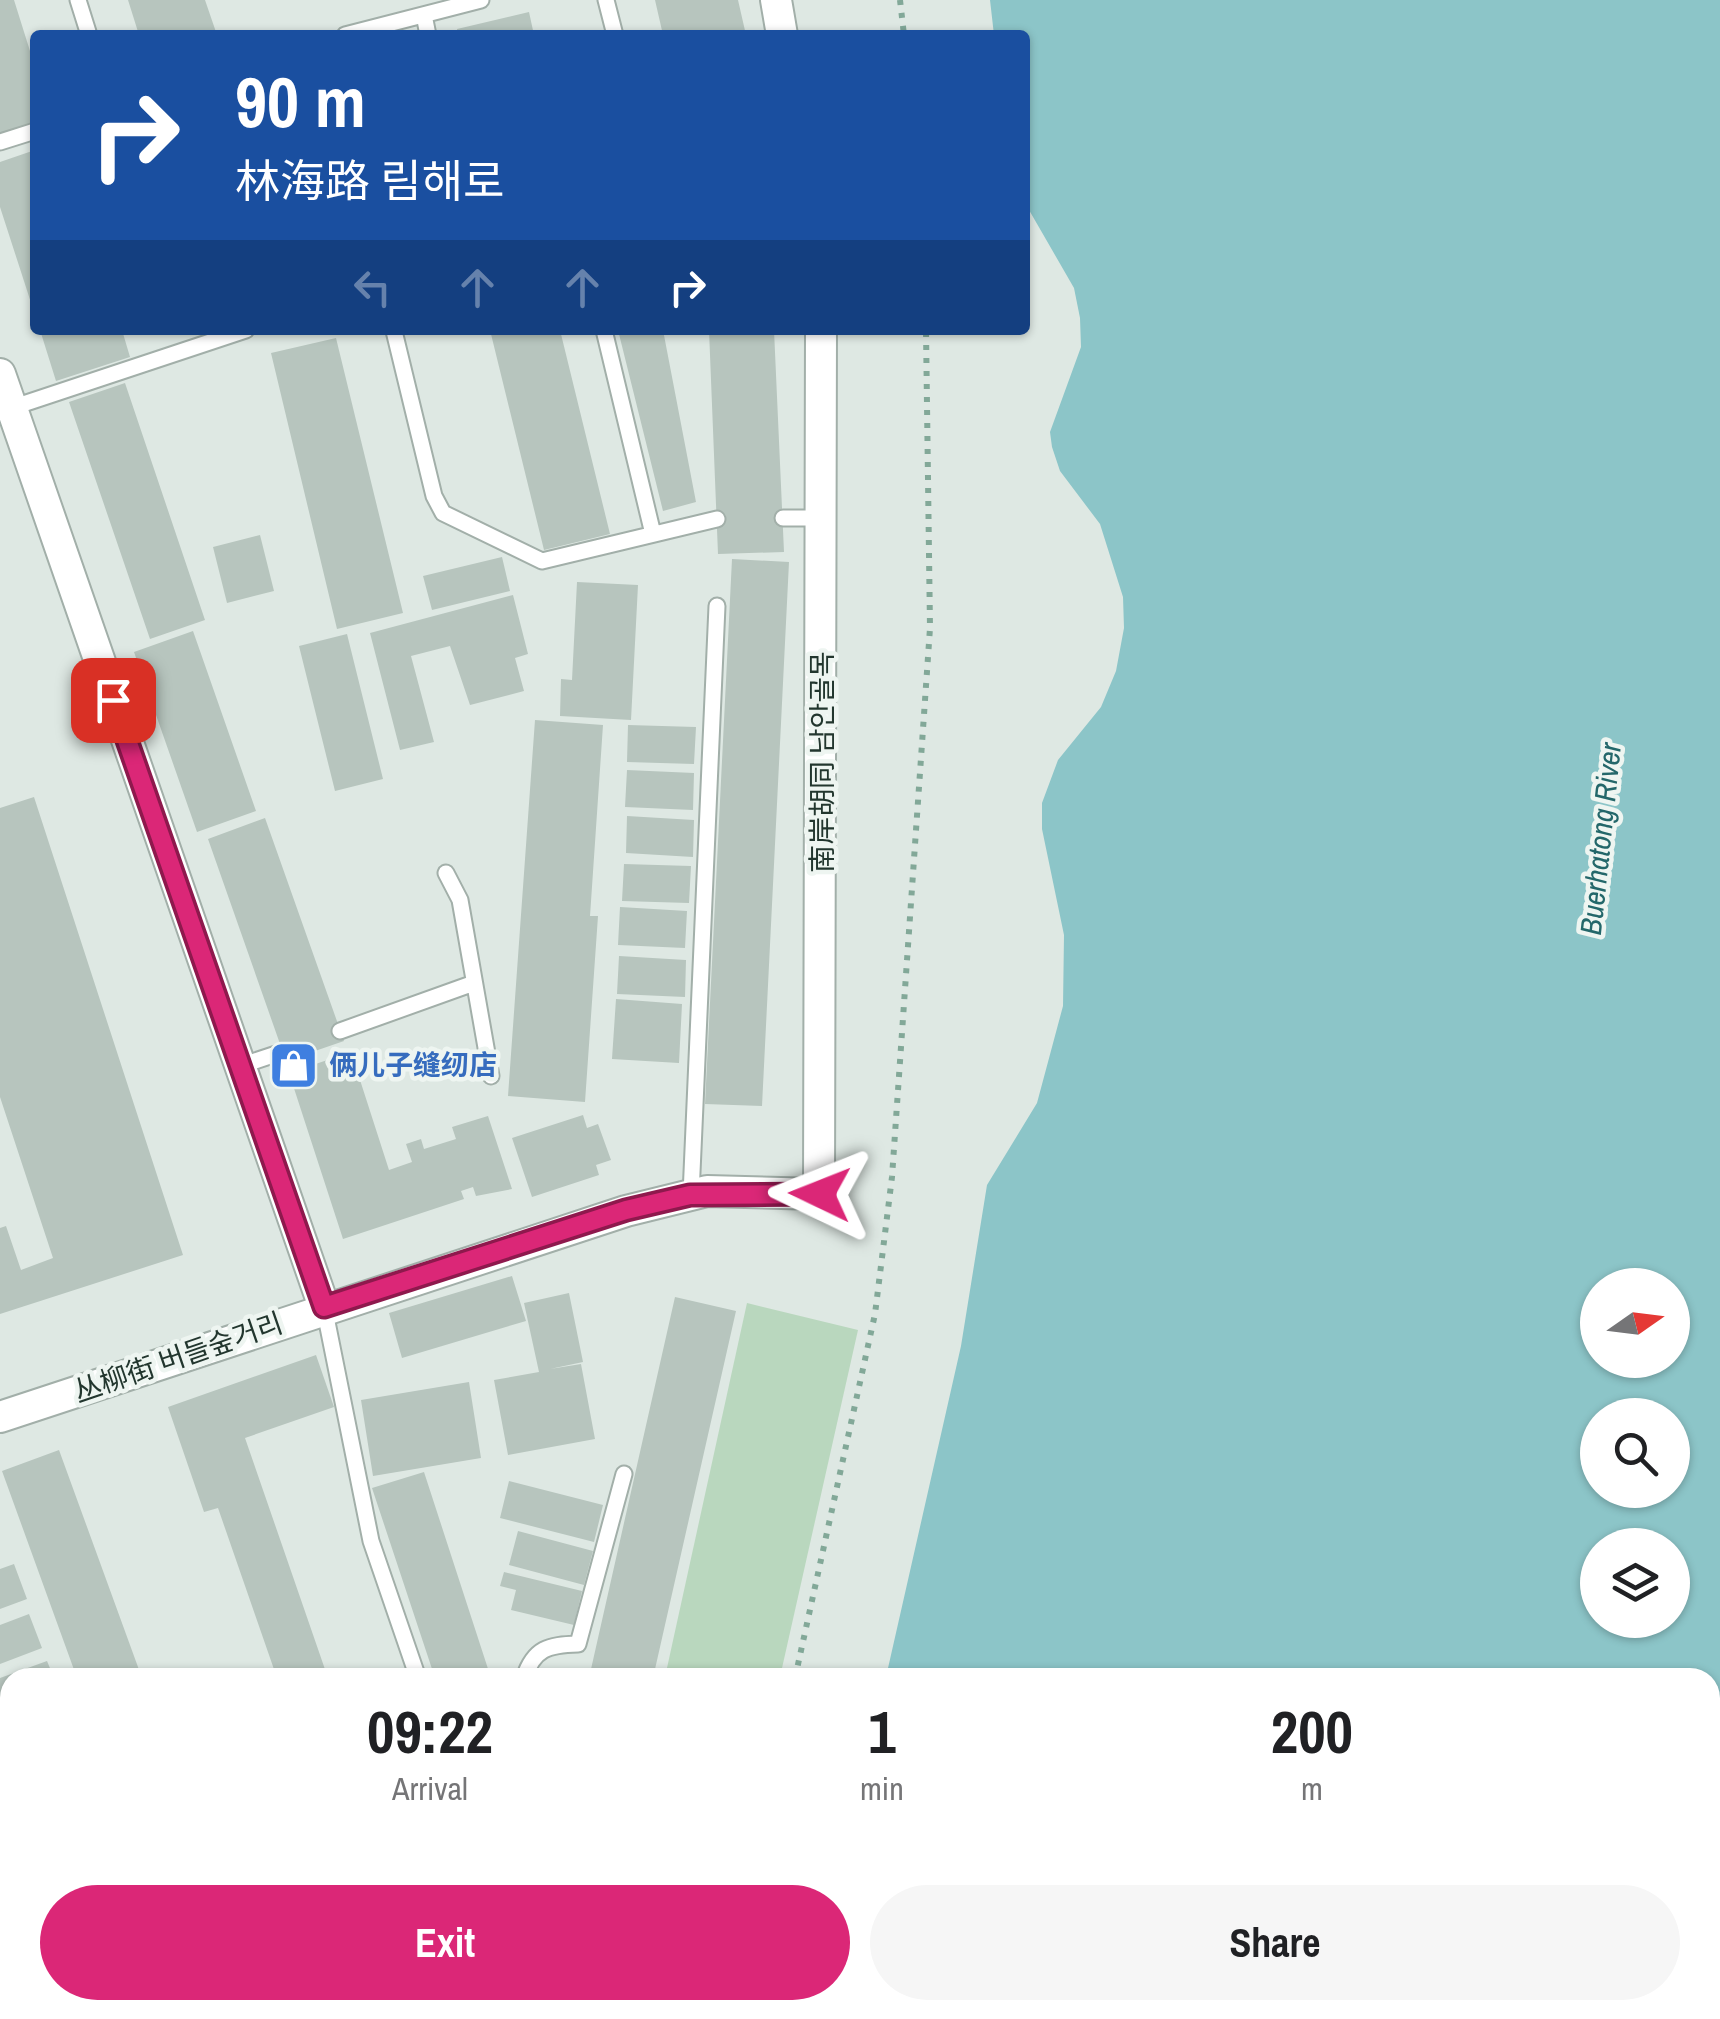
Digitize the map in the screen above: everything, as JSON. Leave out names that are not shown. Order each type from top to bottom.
[{"type":"street","points":[[776,0],[781,30]]},
{"type":"street","name":"南岸胡同 남안골목","points":[[820,335],[820,1194]]},
{"type":"street","points":[[0,374],[324,1307]]},
{"type":"street","name":"丛柳街 버들숲거리","points":[[0,1417],[626,1210],[690,1195],[820,1194]]},
{"type":"lane","points":[[78,0],[87,30]]},
{"type":"lane","points":[[365,30],[482,0]]},
{"type":"lane","points":[[606,0],[614,30]]},
{"type":"lane","points":[[424,15],[427,30]]},
{"type":"lane","points":[[0,142],[30,133]]},
{"type":"lane","points":[[11,408],[231,335]]},
{"type":"lane","points":[[396,335],[434,496],[444,513],[542,561],[717,520]]},
{"type":"lane","points":[[605,335],[653,534]]},
{"type":"lane","points":[[782,518],[823,518]]},
{"type":"lane","points":[[690,1195],[717,606]]},
{"type":"lane","points":[[446,873],[460,900],[490,1076]]},
{"type":"lane","points":[[340,1030],[474,983]]},
{"type":"lane","points":[[240,1066],[282,1052]]},
{"type":"lane","points":[[324,1307],[371,1541],[415,1668]]},
{"type":"lane","points":[[527,1668],[530,1659],[541,1649],[578,1644],[624,1474]]},
{"type":"path","points":[[900,0],[903,30]]},
{"type":"path","points":[[797,1668],[875,1314],[892,1177],[930,628],[926,335]]},
{"type":"green space","points":[[747,1303],[858,1330],[782,1668],[667,1668]]},
{"type":"water","name":"Buerhatong River","points":[[990,0],[1720,0],[1720,1668],[888,1668],[961,1346],[987,1185],[1037,1103],[1063,1006],[1064,935],[1042,829],[1042,803],[1058,760],[1101,707],[1116,671],[1124,628],[1123,597],[1100,524],[1060,471],[1052,447],[1050,432],[1081,347],[1074,288],[1030,212],[1030,30],[993,30]]},
{"type":"building","points":[[0,0],[14,0],[30,51],[30,124],[0,133]]},
{"type":"building","points":[[128,0],[205,0],[215,30],[137,30]]},
{"type":"building","points":[[655,0],[738,0],[745,30],[662,30]]},
{"type":"building","points":[[529,12],[533,30],[457,30]]},
{"type":"building","points":[[30,152],[30,300],[0,207],[0,162]]},
{"type":"building","points":[[42,335],[123,335],[130,357],[56,381]]},
{"type":"building","points":[[491,335],[561,335],[610,534],[544,550]]},
{"type":"building","points":[[619,335],[664,335],[696,502],[663,511]]},
{"type":"building","points":[[709,335],[774,335],[784,552],[718,554]]},
{"type":"building","points":[[336,338],[403,613],[337,629],[271,353]]},
{"type":"building","points":[[125,383],[205,620],[150,639],[69,402]]},
{"type":"building","points":[[260,535],[274,591],[227,603],[213,547]]},
{"type":"building","points":[[502,557],[510,591],[432,610],[423,576]]},
{"type":"building","points":[[732,559],[789,562],[762,1106],[705,1104]]},
{"type":"building","points":[[577,582],[638,585],[631,720],[560,716],[561,679],[572,680]]},
{"type":"building","points":[[513,595],[528,654],[515,658],[524,691],[470,705],[450,646],[411,656],[434,742],[400,750],[370,633]]},
{"type":"building","points":[[193,631],[256,811],[197,832],[134,652]]},
{"type":"building","points":[[347,634],[383,779],[335,791],[299,646]]},
{"type":"building","points":[[535,720],[603,725],[590,916],[598,916],[585,1102],[508,1096]]},
{"type":"building","points":[[628,725],[696,727],[694,764],[627,762]]},
{"type":"building","points":[[627,770],[694,773],[693,810],[625,807]]},
{"type":"building","points":[[34,797],[183,1255],[0,1314],[0,1228],[6,1226],[21,1270],[53,1258],[0,1097],[0,808]]},
{"type":"building","points":[[627,816],[694,820],[693,857],[626,853]]},
{"type":"building","points":[[265,818],[344,1041],[286,1061],[208,839]]},
{"type":"building","points":[[624,864],[691,866],[689,903],[622,901]]},
{"type":"building","points":[[620,907],[687,911],[685,948],[618,945]]},
{"type":"building","points":[[619,956],[686,960],[685,997],[617,994]]},
{"type":"building","points":[[616,999],[682,1004],[679,1063],[612,1059]]},
{"type":"building","points":[[351,1052],[389,1170],[412,1162],[406,1144],[421,1139],[424,1149],[456,1139],[452,1127],[488,1116],[512,1189],[476,1196],[473,1187],[461,1191],[464,1199],[343,1239],[289,1073]]},
{"type":"building","points":[[583,1115],[587,1128],[598,1124],[611,1160],[596,1165],[599,1175],[532,1197],[512,1138]]},
{"type":"building","points":[[512,1276],[526,1321],[402,1358],[389,1313]]},
{"type":"building","points":[[569,1293],[583,1362],[550,1369],[581,1364],[595,1439],[508,1455],[494,1380],[539,1372],[524,1303]]},
{"type":"building","points":[[675,1297],[736,1311],[655,1668],[591,1668]]},
{"type":"building","points":[[316,1355],[334,1407],[245,1438],[325,1668],[274,1668],[218,1508],[204,1512],[168,1407]]},
{"type":"building","points":[[469,1382],[481,1458],[373,1476],[361,1400]]},
{"type":"building","points":[[59,1450],[138,1668],[73,1668],[2,1471]]},
{"type":"building","points":[[424,1472],[488,1668],[432,1668],[372,1488]]},
{"type":"building","points":[[509,1481],[603,1505],[594,1542],[500,1518]]},
{"type":"building","points":[[518,1531],[593,1551],[584,1585],[509,1565]]},
{"type":"building","points":[[14,1564],[27,1599],[0,1609],[0,1569]]},
{"type":"building","points":[[504,1572],[582,1591],[574,1625],[511,1610],[516,1590],[500,1586]]},
{"type":"building","points":[[29,1614],[42,1648],[0,1664],[0,1625]]},
{"type":"building","points":[[47,1661],[50,1668],[28,1668]]},
{"type":"place","name":"俩儿子缝纫店","points":[[294,1065]]},
{"type":"route","points":[[113,700],[324,1307],[626,1210],[706,1191],[820,1194]]}]
